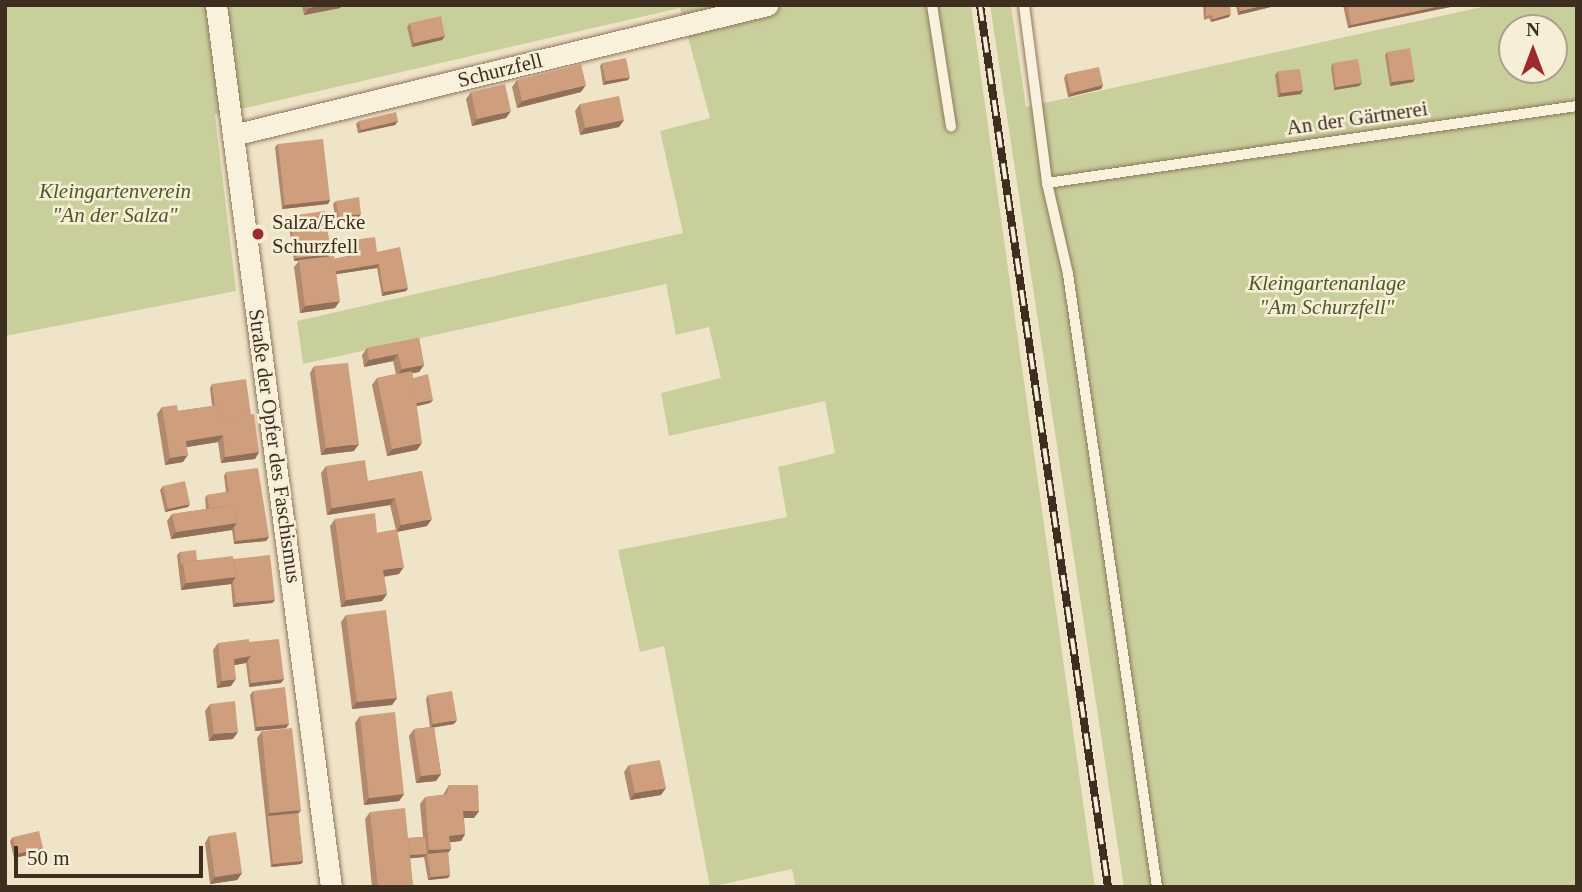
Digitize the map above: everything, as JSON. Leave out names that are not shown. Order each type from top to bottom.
[{"type":"street","name":"Straße der Opfer des Faschismus","points":[[216,5],[331,887]]},
{"type":"street","name":"Schurzfell","points":[[233,135],[767,5]]},
{"type":"lane","points":[[932,5],[951,127]]},
{"type":"lane","points":[[1024,5],[1047,183],[1068,274],[1157,887]]},
{"type":"lane","name":"An der Gärtnerei","points":[[1047,183],[1142,167],[1577,106]]},
{"type":"green space","name":"Kleingartenverein \"An der Salza\"","points":[[5,5],[971,5],[1095,887],[796,887],[792,869],[710,887],[664,646],[640,652],[618,550],[787,517],[778,467],[835,453],[825,401],[669,436],[661,393],[721,378],[709,327],[676,335],[666,284],[303,364],[297,321],[683,233],[660,131],[710,118],[680,8],[215,115],[236,291],[5,336]]},
{"type":"green space","name":"Kleingartenanlage \"Am Schurzfell\"","points":[[990,5],[1011,5],[1026,107],[1491,5],[1577,5],[1577,887],[1124,887]]},
{"type":"building","points":[[1206,5],[1230,5],[1231,14],[1213,19],[1212,15],[1206,16]]},
{"type":"building","points":[[1239,5],[1266,5],[1240,11]]},
{"type":"building","points":[[1347,5],[1445,5],[1351,25]]},
{"type":"building","points":[[441,16],[445,36],[414,43],[410,23]]},
{"type":"building","points":[[1410,48],[1415,79],[1392,82],[1387,52]]},
{"type":"building","points":[[626,58],[630,77],[606,81],[602,63]]},
{"type":"building","points":[[1358,59],[1362,83],[1336,87],[1333,63]]},
{"type":"building","points":[[581,64],[586,85],[522,101],[517,80]]},
{"type":"building","points":[[1099,67],[1103,85],[1071,93],[1066,74]]},
{"type":"building","points":[[1300,69],[1303,90],[1281,93],[1278,71]]},
{"type":"building","points":[[505,84],[511,111],[477,119],[471,92]]},
{"type":"building","points":[[619,96],[624,120],[585,128],[580,104]]},
{"type":"building","points":[[396,112],[398,121],[361,130],[359,121]]},
{"type":"building","points":[[323,139],[330,200],[285,205],[278,144]]},
{"type":"building","points":[[359,197],[361,214],[339,217],[336,201]]},
{"type":"building","points":[[325,211],[331,254],[296,258],[290,216]]},
{"type":"building","points":[[375,237],[377,252],[400,247],[408,288],[384,292],[379,264],[336,271],[334,259],[355,255],[353,240]]},
{"type":"building","points":[[334,256],[340,301],[305,306],[299,260]]},
{"type":"building","points":[[419,338],[424,365],[402,369],[398,354],[369,360],[367,348]]},
{"type":"building","points":[[348,363],[359,444],[326,448],[314,366]]},
{"type":"building","points":[[412,371],[422,443],[392,449],[377,378]]},
{"type":"building","points":[[428,374],[433,400],[416,403],[413,378]]},
{"type":"building","points":[[246,379],[251,415],[220,419],[212,384]]},
{"type":"building","points":[[177,405],[178,411],[218,405],[220,419],[254,414],[259,452],[225,457],[223,435],[186,441],[188,455],[170,458],[162,407]]},
{"type":"building","points":[[365,460],[368,481],[422,471],[432,519],[401,525],[395,498],[332,508],[326,466]]},
{"type":"building","points":[[258,468],[269,537],[236,541],[234,505],[209,508],[207,495],[229,492],[226,472]]},
{"type":"building","points":[[185,481],[190,504],[168,509],[163,486]]},
{"type":"building","points":[[234,505],[237,523],[176,532],[172,514]]},
{"type":"building","points":[[375,513],[377,533],[397,529],[404,567],[383,570],[387,594],[346,600],[335,519]]},
{"type":"building","points":[[196,550],[197,560],[183,562],[181,565],[180,552]]},
{"type":"building","points":[[270,555],[275,600],[236,603],[234,559]]},
{"type":"building","points":[[233,556],[236,577],[186,583],[183,562]]},
{"type":"building","points":[[386,610],[397,698],[357,702],[346,615]]},
{"type":"building","points":[[249,639],[251,656],[234,659],[236,679],[222,681],[218,643]]},
{"type":"building","points":[[279,639],[284,679],[251,683],[249,642]]},
{"type":"building","points":[[285,687],[289,724],[257,727],[253,691]]},
{"type":"building","points":[[452,691],[457,720],[433,724],[428,695]]},
{"type":"building","points":[[235,701],[238,732],[214,734],[210,704]]},
{"type":"building","points":[[395,712],[404,794],[369,798],[360,716]]},
{"type":"building","points":[[434,727],[441,774],[421,776],[414,729]]},
{"type":"building","points":[[292,728],[301,810],[270,813],[262,731]]},
{"type":"building","points":[[660,760],[666,788],[635,793],[629,765]]},
{"type":"building","points":[[449,785],[478,785],[479,811],[463,811],[465,834],[449,836],[451,849],[429,850],[425,797],[447,794]]},
{"type":"building","points":[[405,808],[413,887],[378,887],[370,812]]},
{"type":"building","points":[[298,813],[303,861],[273,864],[268,816]]},
{"type":"building","points":[[39,831],[43,848],[16,854],[13,837]]},
{"type":"building","points":[[236,832],[242,873],[215,877],[209,836]]},
{"type":"building","points":[[425,837],[427,854],[410,855],[408,838]]},
{"type":"building","points":[[448,852],[450,875],[431,877],[427,854]]},
{"type":"railway","points":[[980,5],[1108,887]]},
{"type":"place","name":"Salza/Ecke Schurzfell","points":[[258,234]]}]
